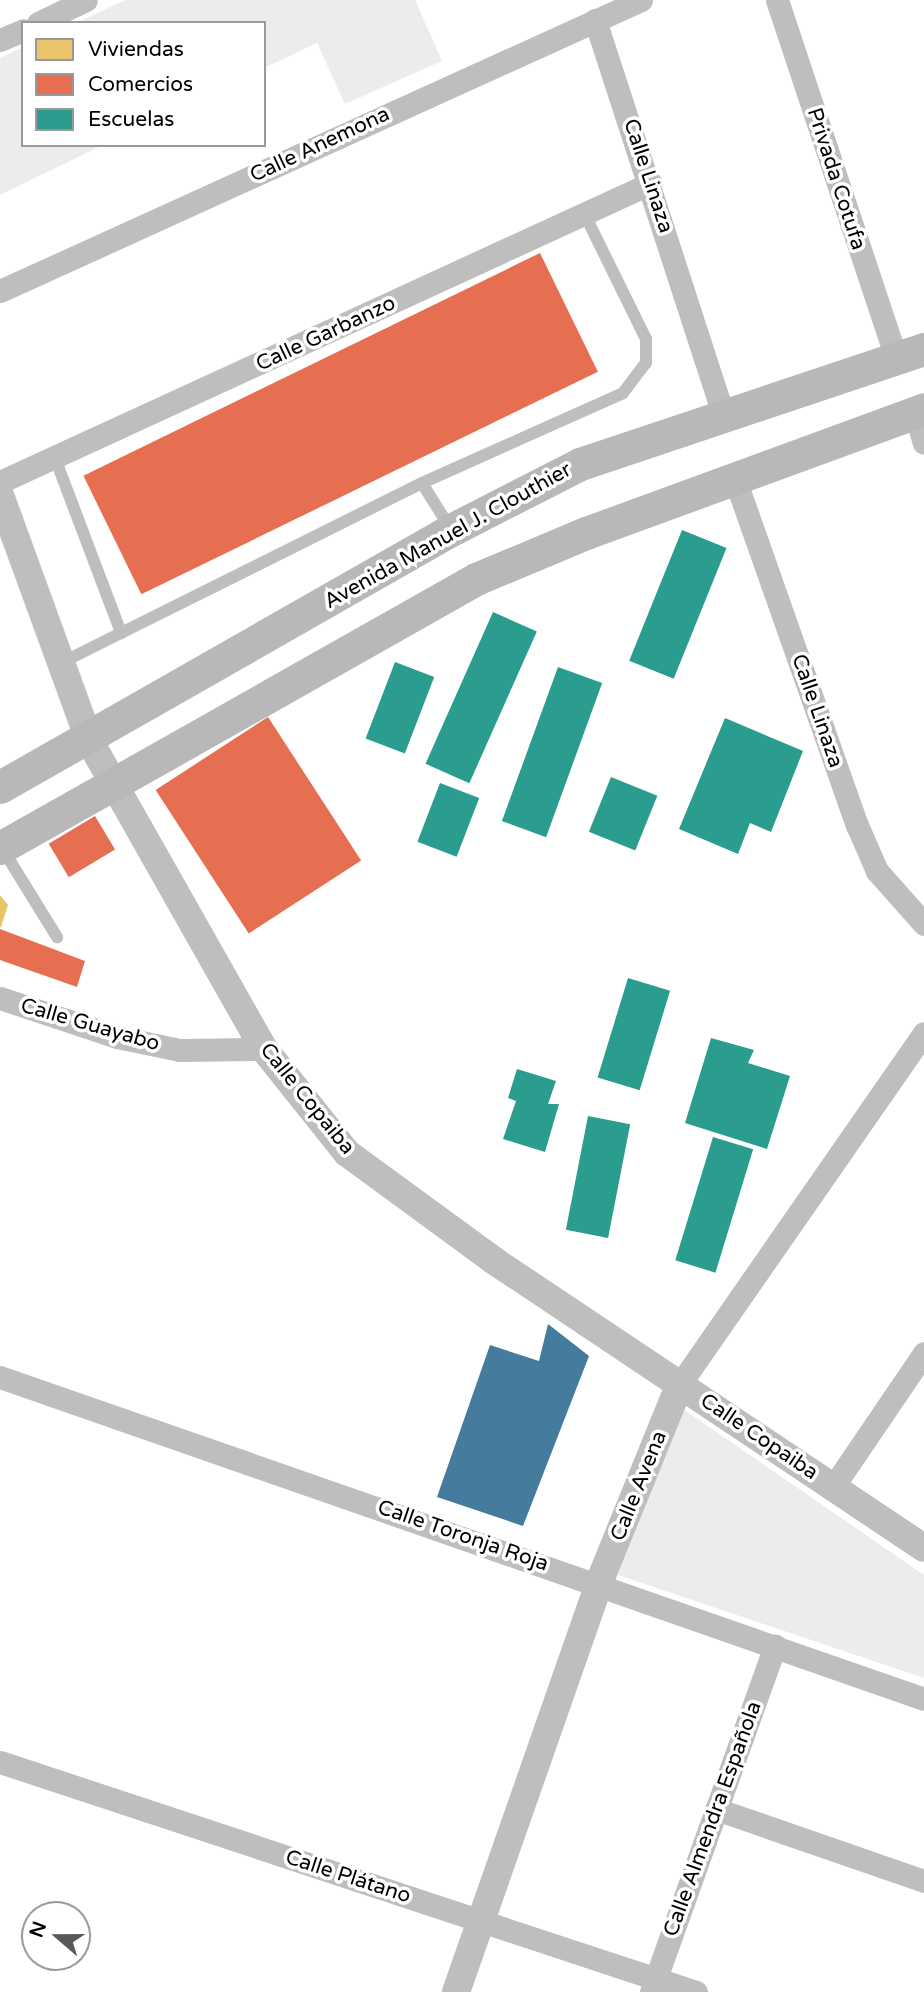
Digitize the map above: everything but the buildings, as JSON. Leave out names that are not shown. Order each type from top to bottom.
[{"type":"main road","name":"Avenida Manuel J. Clouthier","points":[[0,787],[89,740],[451,530],[580,464],[723,413],[910,353]]},
{"type":"main road","points":[[1,847],[476,579],[586,533],[921,421]]},
{"type":"main road","points":[[451,530],[476,579]]},
{"type":"street","points":[[42,21],[86,0]]},
{"type":"street","name":"Calle Anemona","points":[[0,291],[641,0]]},
{"type":"street","name":"Privada Cotufa","points":[[777,0],[910,353]]},
{"type":"street","name":"Calle Linaza","points":[[595,20],[651,183],[723,413]]},
{"type":"street","points":[[0,40],[21,31]]},
{"type":"street","name":"Calle Garbanzo","points":[[0,482],[651,183]]},
{"type":"street","name":"Calle Linaza","points":[[736,482],[862,837],[877,871],[924,924]]},
{"type":"street","name":"Calle Copaiba","points":[[0,495],[89,740],[264,1048],[347,1153],[419,1210],[924,1548]]},
{"type":"street","name":"Calle Guayabo","points":[[0,998],[117,1037],[180,1049],[264,1048]]},
{"type":"street","name":"Calle Avena","points":[[456,1992],[599,1583],[680,1384],[924,1033]]},
{"type":"street","points":[[832,1487],[924,1353]]},
{"type":"street","name":"Calle Toronja Roja","points":[[0,1377],[599,1583],[924,1699]]},
{"type":"street","name":"Calle Almendra Española","points":[[653,1985],[775,1646]]},
{"type":"street","name":"Calle Plátano","points":[[0,1762],[481,1921],[653,1985],[696,1992]]},
{"type":"street","points":[[716,1809],[924,1881]]},
{"type":"lane","points":[[61,663],[422,483],[623,393],[637,380],[646,363],[646,339],[585,215]]},
{"type":"lane","points":[[55,458],[121,633]]},
{"type":"lane","points":[[422,483],[451,530]]},
{"type":"lane","points":[[1,847],[57,937]]},
{"type":"shaded area","points":[[125,0],[415,0],[442,61],[345,104],[317,43],[266,67],[266,21],[80,21]]},
{"type":"shaded area","points":[[21,48],[21,147],[99,147],[0,195],[0,58]]},
{"type":"shaded area","points":[[683,1409],[924,1575],[924,1678],[618,1575]]}]
